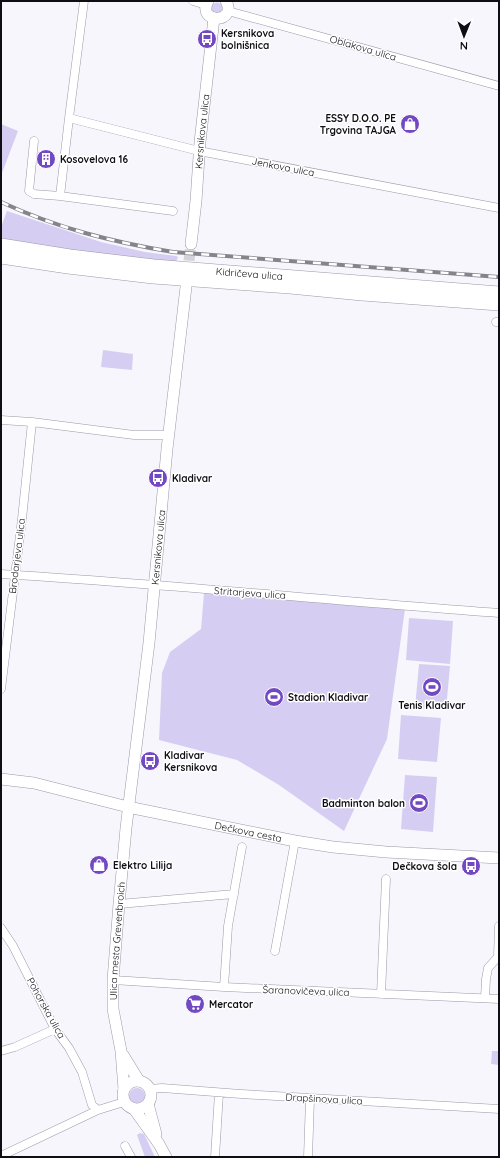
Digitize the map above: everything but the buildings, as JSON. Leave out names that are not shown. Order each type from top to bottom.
[{"type":"main road","name":"Kidričeva ulica","points":[[1,245],[70,256],[154,266],[499,293]]},
{"type":"main road","name":"Kidričeva ulica","points":[[1,257],[153,277],[499,304]]},
{"type":"street","points":[[60,196],[84,1]]},
{"type":"street","points":[[193,1],[207,3],[206,12],[214,18],[221,18],[226,14],[227,6]]},
{"type":"street","name":"Oblakova ulica","points":[[227,6],[499,86]]},
{"type":"street","name":"Kersnikova ulica","points":[[191,244],[196,201],[199,150],[214,18]]},
{"type":"street","name":"Jenkova ulica","points":[[69,118],[199,150],[499,208]]},
{"type":"street","points":[[34,141],[29,191],[34,194],[174,211]]},
{"type":"street","name":"Kersnikova ulica","points":[[128,806],[149,643],[169,435],[186,287]]},
{"type":"street","points":[[1,420],[32,422],[134,435],[169,435]]},
{"type":"street","name":"Brodarjeva ulica","points":[[1,689],[32,422]]},
{"type":"street","name":"Stritarjeva ulica","points":[[1,574],[499,613]]},
{"type":"street","name":"Dečkova cesta","points":[[1,779],[34,783],[128,806],[295,841],[333,847],[386,852],[499,858]]},
{"type":"street","name":"Ulica mesta Grevenbroich","points":[[121,1051],[113,1009],[113,980],[128,806]]},
{"type":"street","points":[[275,951],[295,841]]},
{"type":"street","points":[[224,987],[228,926],[242,847]]},
{"type":"street","points":[[381,994],[386,880]]},
{"type":"street","points":[[119,904],[234,894]]},
{"type":"street","points":[[485,998],[488,968],[498,957],[499,926]]},
{"type":"street","name":"Pohorska ulica","points":[[1,928],[13,946],[56,1029],[69,1048],[82,1072],[92,1105],[98,1110]]},
{"type":"street","name":"Šaranovičeva ulica","points":[[113,980],[224,987],[499,999]]},
{"type":"street","points":[[1,1051],[56,1029]]},
{"type":"street","points":[[121,1051],[139,1081],[150,1088],[151,1097],[148,1104],[142,1109],[134,1109],[127,1106],[124,1102],[121,1051]]},
{"type":"street","points":[[124,1089],[131,1083],[139,1081]]},
{"type":"street","name":"Drapšinova ulica","points":[[150,1088],[310,1099],[499,1108]]},
{"type":"street","points":[[215,1157],[219,1093]]},
{"type":"street","points":[[308,1157],[310,1099]]},
{"type":"street","points":[[1,1156],[98,1110],[124,1102]]},
{"type":"street","points":[[148,1104],[159,1144]]},
{"type":"street","points":[[134,1109],[159,1144],[166,1157]]},
{"type":"street","points":[[125,1146],[131,1157]]},
{"type":"shaded area","points":[[215,3],[219,3],[221,4],[221,12],[215,13],[212,10],[212,6]]},
{"type":"shaded area","points":[[1,124],[18,131],[2,173],[1,172]]},
{"type":"shaded area","points":[[7,211],[101,242],[145,252],[178,257],[176,262],[122,258],[1,241],[1,227]]},
{"type":"shaded area","points":[[103,350],[133,354],[132,370],[101,367]]},
{"type":"shaded area","points":[[204,593],[405,609],[387,739],[344,831],[279,785],[237,760],[159,740],[162,673],[170,652],[201,629]]},
{"type":"shaded area","points":[[409,618],[453,621],[450,664],[406,660]]},
{"type":"shaded area","name":"Tenis Kladivar","points":[[419,664],[450,666],[446,710],[415,708]]},
{"type":"shaded area","points":[[401,715],[441,718],[437,762],[398,759]]},
{"type":"shaded area","name":"Badminton balon","points":[[405,775],[437,777],[433,832],[401,829]]},
{"type":"shaded area","points":[[492,1051],[499,1051],[499,1065],[491,1064]]},
{"type":"shaded area","points":[[137,1088],[143,1090],[145,1096],[143,1102],[137,1104],[131,1102],[129,1096],[131,1090]]},
{"type":"shaded area","points":[[140,1133],[144,1134],[155,1157],[145,1157],[137,1135]]},
{"type":"tunnel","points":[[187,277],[191,244]]},
{"type":"railway","points":[[1,202],[64,227],[128,244],[173,252],[499,277]]},
{"type":"place","name":"Kersnikova bolnišnica","points":[[207,39]]},
{"type":"place","name":"ESSY D.O.O. PE Trgovina TAJGA","points":[[410,124]]},
{"type":"place","name":"Kosovelova 16","points":[[46,159]]},
{"type":"place","name":"Kladivar","points":[[158,478]]},
{"type":"place","name":"Tenis Kladivar","points":[[432,687]]},
{"type":"place","name":"Stadion Kladivar","points":[[274,697]]},
{"type":"place","name":"Kladivar Kersnikova","points":[[150,761]]},
{"type":"place","name":"Badminton balon","points":[[419,803]]},
{"type":"place","name":"Elektro Lilija","points":[[99,865]]},
{"type":"place","name":"Dečkova šola","points":[[471,866]]},
{"type":"place","name":"Mercator","points":[[195,1004]]}]
